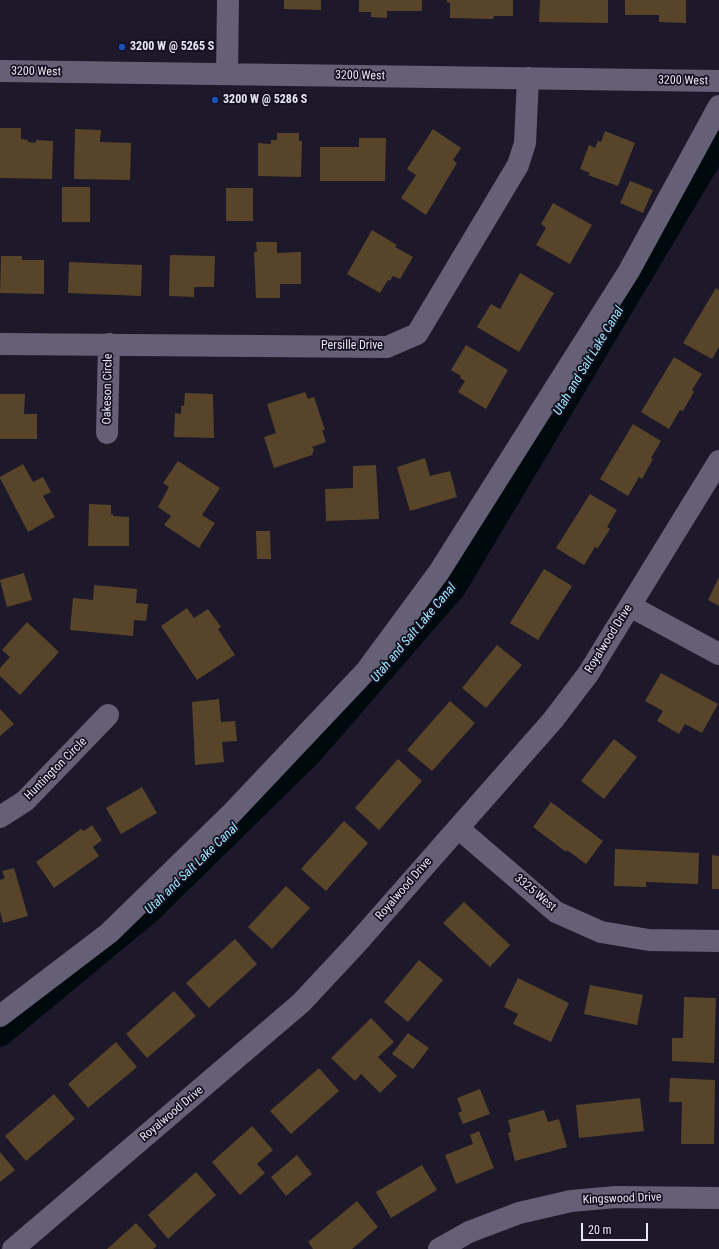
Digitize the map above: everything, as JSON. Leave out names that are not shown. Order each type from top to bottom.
[{"type":"street","points":[[227,74],[228,0]]},
{"type":"street","name":"3200 West","points":[[0,71],[719,81]]},
{"type":"street","name":"Persille Drive","points":[[0,344],[387,347],[417,334],[518,165],[525,143],[528,78]]},
{"type":"street","points":[[0,1016],[109,933],[230,815],[366,671],[439,572],[629,271],[719,106]]},
{"type":"street","name":"Oakeson Circle","points":[[107,433],[109,344]]},
{"type":"street","name":"Royalwood Drive","points":[[13,1249],[301,1003],[458,828],[553,720],[588,674],[719,461]]},
{"type":"street","points":[[630,606],[719,654]]},
{"type":"street","name":"Huntington Circle","points":[[0,817],[25,801],[108,715]]},
{"type":"street","name":"3325 West","points":[[458,828],[556,912],[601,932],[650,940],[719,942]]},
{"type":"street","name":"Kingswood Drive","points":[[439,1249],[469,1232],[519,1213],[571,1201],[616,1197],[719,1198]]},
{"type":"building","points":[[284,0],[321,0],[321,10],[284,9]]},
{"type":"building","points":[[359,0],[422,0],[422,11],[387,11],[387,18],[371,17],[371,12],[359,12]]},
{"type":"building","points":[[447,0],[513,0],[513,16],[494,16],[493,19],[450,18],[450,3],[447,2]]},
{"type":"building","points":[[540,0],[608,0],[608,23],[539,22]]},
{"type":"building","points":[[625,0],[686,0],[686,23],[659,22],[659,15],[625,15]]},
{"type":"building","points":[[0,128],[21,128],[21,139],[28,140],[28,142],[36,143],[36,140],[53,141],[52,179],[0,178]]},
{"type":"building","points":[[75,129],[101,130],[100,142],[131,143],[130,180],[74,179]]},
{"type":"building","points":[[433,129],[461,148],[453,160],[457,163],[426,215],[401,198],[416,175],[407,169]]},
{"type":"building","points":[[605,131],[635,143],[618,186],[588,175],[590,173],[580,169],[589,145],[595,148],[598,141],[601,142]]},
{"type":"building","points":[[277,133],[299,133],[299,141],[302,141],[301,177],[258,176],[258,143],[271,144],[271,140],[277,140]]},
{"type":"building","points":[[359,138],[386,138],[385,181],[320,181],[320,147],[359,147]]},
{"type":"building","points":[[630,181],[653,190],[643,213],[620,203]]},
{"type":"building","points":[[62,187],[90,187],[90,222],[62,222]]},
{"type":"building","points":[[226,188],[253,188],[253,221],[226,221]]},
{"type":"building","points":[[553,203],[592,225],[570,264],[536,245],[546,228],[541,224]]},
{"type":"building","points":[[372,230],[397,245],[395,247],[413,257],[400,279],[393,276],[390,281],[388,280],[380,293],[347,274]]},
{"type":"building","points":[[256,242],[277,242],[277,253],[301,252],[301,284],[280,284],[280,298],[256,298],[254,252],[257,252]]},
{"type":"building","points":[[170,255],[215,256],[214,287],[194,287],[194,297],[169,296]]},
{"type":"building","points":[[1,256],[22,256],[22,260],[44,260],[44,294],[0,293]]},
{"type":"building","points":[[69,262],[142,265],[141,296],[68,293]]},
{"type":"building","points":[[520,273],[554,293],[519,352],[477,327],[491,304],[500,309]]},
{"type":"building","points":[[716,288],[719,290],[719,347],[712,359],[683,343]]},
{"type":"building","points":[[466,345],[508,370],[486,409],[458,392],[465,381],[460,378],[461,376],[451,370]]},
{"type":"building","points":[[674,357],[702,374],[692,390],[694,392],[683,411],[680,410],[669,429],[641,412]]},
{"type":"building","points":[[305,392],[308,399],[314,397],[325,430],[322,430],[326,442],[312,447],[314,450],[312,455],[274,468],[264,437],[276,433],[267,404]]},
{"type":"building","points":[[185,393],[213,394],[214,438],[174,437],[175,413],[181,414],[181,406],[184,406]]},
{"type":"building","points":[[0,394],[25,394],[24,414],[37,414],[37,439],[0,439]]},
{"type":"building","points":[[633,424],[661,441],[651,458],[653,459],[642,479],[639,477],[628,496],[600,479]]},
{"type":"building","points":[[425,458],[430,476],[450,471],[457,497],[410,511],[397,467]]},
{"type":"building","points":[[178,461],[220,488],[202,515],[215,523],[199,548],[164,525],[171,516],[158,507],[169,487],[163,483]]},
{"type":"building","points":[[23,464],[33,482],[43,477],[51,492],[43,496],[55,517],[28,532],[0,478]]},
{"type":"building","points":[[376,465],[379,519],[326,521],[325,489],[353,488],[353,466]]},
{"type":"building","points":[[590,494],[617,510],[607,527],[610,529],[598,548],[595,547],[584,565],[556,548]]},
{"type":"building","points":[[89,504],[111,505],[111,514],[113,514],[113,516],[129,517],[129,546],[88,546]]},
{"type":"building","points":[[256,531],[270,531],[271,559],[257,559]]},
{"type":"building","points":[[544,569],[572,586],[538,640],[510,623]]},
{"type":"building","points":[[24,573],[32,600],[7,607],[0,580]]},
{"type":"building","points":[[719,577],[719,606],[708,600]]},
{"type":"building","points":[[94,585],[137,589],[136,603],[148,604],[146,621],[134,620],[133,636],[70,630],[73,598],[93,600]]},
{"type":"building","points":[[187,608],[194,618],[208,609],[221,627],[218,629],[235,655],[197,680],[161,626]]},
{"type":"building","points":[[27,622],[59,652],[20,695],[0,676],[0,668],[10,657],[2,650]]},
{"type":"building","points":[[497,645],[522,665],[486,708],[462,688]]},
{"type":"building","points":[[661,673],[718,704],[702,733],[685,724],[679,734],[657,721],[663,711],[645,701]]},
{"type":"building","points":[[219,699],[221,722],[235,721],[237,741],[222,742],[224,762],[195,765],[192,702]]},
{"type":"building","points":[[450,701],[475,723],[432,771],[407,750]]},
{"type":"building","points":[[0,709],[14,724],[0,736]]},
{"type":"building","points":[[614,739],[637,757],[604,799],[581,781]]},
{"type":"building","points":[[398,759],[422,781],[379,830],[355,808]]},
{"type":"building","points":[[142,787],[157,813],[121,834],[106,808]]},
{"type":"building","points":[[551,802],[603,841],[586,864],[567,850],[566,852],[533,827]]},
{"type":"building","points":[[344,821],[368,843],[326,891],[301,869]]},
{"type":"building","points":[[92,825],[102,840],[93,847],[99,856],[54,888],[36,862],[81,829],[84,831]]},
{"type":"building","points":[[615,849],[699,853],[698,884],[646,882],[646,887],[614,886]]},
{"type":"building","points":[[712,855],[719,856],[719,889],[712,889]]},
{"type":"building","points":[[14,868],[28,916],[3,923],[0,911],[0,880],[5,878],[2,871]]},
{"type":"building","points":[[286,886],[310,908],[272,949],[248,927]]},
{"type":"building","points":[[464,902],[510,945],[490,967],[443,923]]},
{"type":"building","points":[[235,939],[257,964],[209,1008],[186,983]]},
{"type":"building","points":[[419,960],[443,980],[408,1022],[384,1002]]},
{"type":"building","points":[[518,978],[569,1003],[551,1042],[513,1024],[518,1014],[504,1007]]},
{"type":"building","points":[[590,985],[643,995],[637,1025],[584,1014]]},
{"type":"building","points":[[174,991],[196,1016],[147,1058],[126,1034]]},
{"type":"building","points":[[684,997],[716,998],[714,1063],[672,1061],[672,1038],[683,1038]]},
{"type":"building","points":[[371,1018],[394,1042],[378,1057],[397,1076],[380,1093],[361,1074],[355,1081],[331,1058]]},
{"type":"building","points":[[408,1033],[429,1048],[413,1069],[392,1054]]},
{"type":"building","points":[[116,1042],[137,1067],[88,1108],[68,1084]]},
{"type":"building","points":[[319,1068],[339,1091],[291,1134],[270,1111]]},
{"type":"building","points":[[670,1078],[715,1080],[714,1144],[681,1144],[682,1102],[669,1102]]},
{"type":"building","points":[[480,1089],[490,1114],[463,1124],[458,1113],[462,1111],[457,1098]]},
{"type":"building","points":[[54,1094],[75,1119],[26,1161],[5,1136]]},
{"type":"building","points":[[640,1098],[644,1131],[579,1138],[576,1105]]},
{"type":"building","points":[[544,1110],[548,1122],[559,1119],[567,1147],[515,1161],[508,1133],[511,1132],[508,1120]]},
{"type":"building","points":[[252,1126],[273,1150],[257,1164],[265,1173],[240,1195],[212,1162]]},
{"type":"building","points":[[479,1131],[494,1168],[456,1184],[445,1155],[473,1144],[470,1135]]},
{"type":"building","points":[[0,1152],[15,1170],[0,1182]]},
{"type":"building","points":[[297,1155],[312,1174],[286,1196],[271,1177]]},
{"type":"building","points":[[422,1165],[437,1190],[391,1218],[376,1192]]},
{"type":"building","points":[[196,1172],[216,1195],[168,1239],[148,1215]]},
{"type":"building","points":[[357,1201],[378,1227],[352,1249],[313,1249],[308,1242]]},
{"type":"building","points":[[136,1223],[157,1246],[153,1249],[107,1249]]},
{"type":"waterway","name":"Utah and Salt Lake Canal","points":[[0,1035],[151,910],[310,754],[454,588],[719,143]]},
{"type":"place","name":"3200 W @ 5265 S","points":[[122,47]]},
{"type":"place","name":"3200 W @ 5286 S","points":[[215,100]]}]
